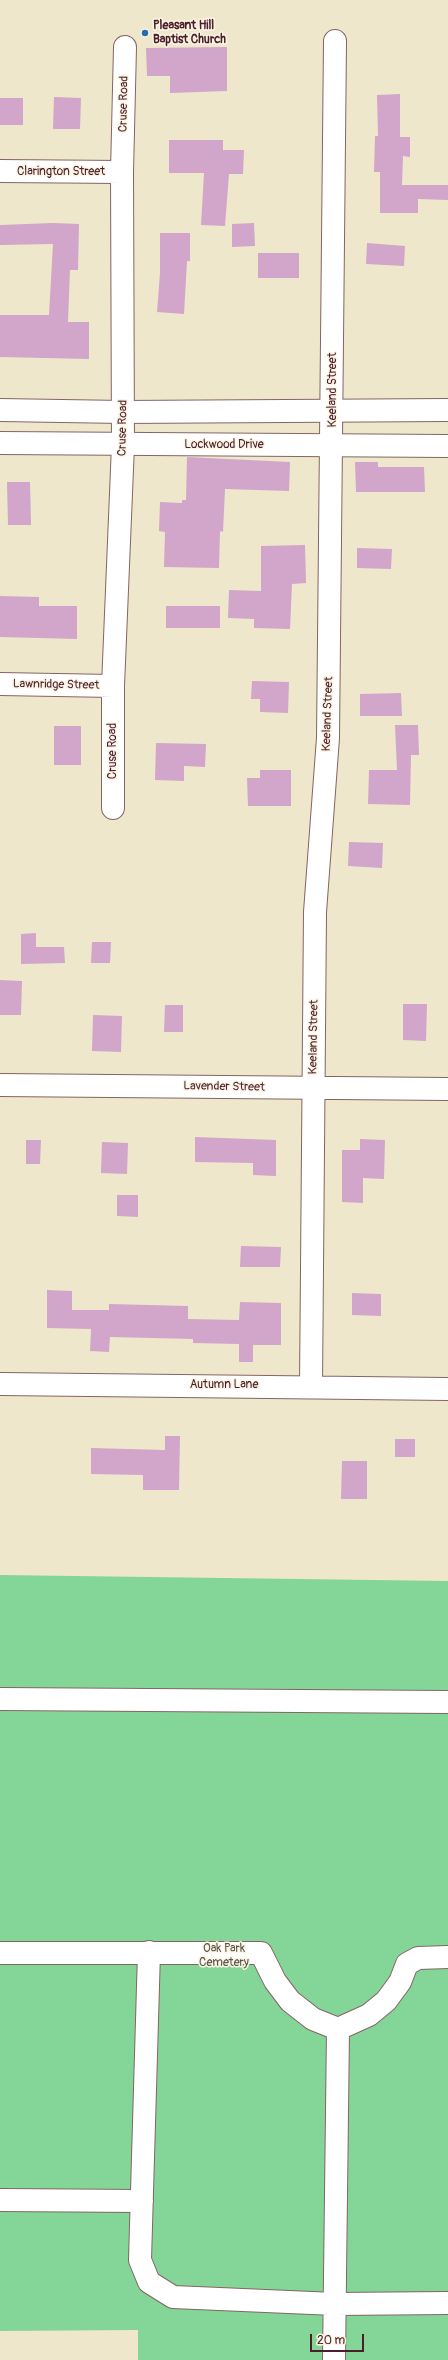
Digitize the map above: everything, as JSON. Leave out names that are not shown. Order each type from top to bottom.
[{"type":"street","name":"Keeland Street","points":[[311,1386],[315,912],[328,738],[333,410],[335,41]]},
{"type":"street","name":"Cruse Road","points":[[113,808],[113,686],[123,412],[122,172],[125,47]]},
{"type":"street","name":"Clarington Street","points":[[0,171],[122,172]]},
{"type":"street","points":[[0,410],[123,412],[448,410]]},
{"type":"street","name":"Lockwood Drive","points":[[0,443],[448,446]]},
{"type":"street","name":"Lawnridge Street","points":[[0,684],[113,686]]},
{"type":"street","name":"Lavender Street","points":[[0,1084],[448,1089]]},
{"type":"street","name":"Autumn Lane","points":[[0,1384],[311,1386],[448,1389]]},
{"type":"street","points":[[0,1699],[448,1702]]},
{"type":"street","points":[[149,1952],[140,2260],[149,2282],[173,2297],[335,2304],[448,2303]]},
{"type":"street","points":[[0,1953],[261,1953],[275,1981],[290,2001],[313,2019],[338,2029],[369,2015],[386,2001],[400,1982],[407,1964],[418,1958],[448,1957]]},
{"type":"street","points":[[334,2360],[338,2029]]},
{"type":"street","points":[[0,2200],[142,2201]]},
{"type":"green space","name":"Oak Park Cemetery","points":[[0,1575],[448,1581],[448,2360],[138,2360],[138,2330],[0,2331]]},
{"type":"building","points":[[227,47],[227,91],[170,93],[170,76],[147,76],[146,48]]},
{"type":"building","points":[[400,94],[400,137],[410,137],[410,157],[403,156],[402,185],[448,185],[448,200],[418,199],[418,213],[380,213],[380,172],[374,172],[375,136],[378,136],[377,95]]},
{"type":"building","points":[[54,97],[81,98],[80,129],[53,129]]},
{"type":"building","points":[[0,98],[23,98],[23,125],[0,125]]},
{"type":"building","points":[[169,140],[223,140],[223,150],[244,150],[243,174],[229,174],[225,226],[201,225],[204,173],[169,173]]},
{"type":"building","points":[[53,223],[79,224],[78,270],[70,270],[68,322],[89,322],[89,359],[0,357],[0,315],[49,315],[53,244],[0,245],[0,225]]},
{"type":"building","points":[[254,223],[255,246],[232,247],[232,224]]},
{"type":"building","points":[[160,233],[190,233],[190,261],[187,261],[184,314],[157,312],[160,273]]},
{"type":"building","points":[[367,243],[405,246],[404,266],[366,264]]},
{"type":"building","points":[[258,253],[299,253],[299,278],[258,278]]},
{"type":"building","points":[[187,457],[290,462],[289,491],[225,489],[223,532],[220,531],[219,568],[164,567],[165,532],[159,531],[160,502],[182,503],[182,500],[186,500]]},
{"type":"building","points":[[355,462],[378,462],[378,467],[424,467],[425,492],[356,492]]},
{"type":"building","points":[[7,482],[30,482],[31,525],[8,525]]},
{"type":"building","points":[[305,545],[306,583],[292,584],[290,629],[254,628],[254,619],[228,618],[229,590],[261,591],[261,546]]},
{"type":"building","points":[[357,548],[392,549],[391,569],[357,568]]},
{"type":"building","points":[[0,596],[39,597],[39,606],[77,606],[77,639],[0,637]]},
{"type":"building","points":[[166,606],[220,606],[220,628],[166,628]]},
{"type":"building","points":[[252,681],[289,682],[288,713],[260,712],[260,699],[251,699]]},
{"type":"building","points":[[401,693],[402,716],[360,716],[360,694]]},
{"type":"building","points":[[395,725],[418,725],[419,755],[411,755],[410,805],[368,804],[369,770],[397,770]]},
{"type":"building","points":[[54,726],[81,726],[81,765],[54,765]]},
{"type":"building","points":[[156,743],[206,744],[205,767],[184,766],[184,781],[155,780]]},
{"type":"building","points":[[260,770],[291,770],[291,806],[248,806],[247,778],[260,778]]},
{"type":"building","points":[[349,842],[383,843],[382,868],[348,866]]},
{"type":"building","points":[[36,933],[36,947],[64,947],[65,963],[21,964],[21,934]]},
{"type":"building","points":[[92,942],[111,942],[110,963],[91,963]]},
{"type":"building","points":[[0,980],[22,981],[21,1015],[0,1015]]},
{"type":"building","points":[[403,1004],[427,1004],[426,1041],[403,1040]]},
{"type":"building","points":[[165,1005],[183,1005],[183,1032],[164,1032]]},
{"type":"building","points":[[93,1015],[122,1016],[121,1052],[92,1051]]},
{"type":"building","points":[[195,1137],[276,1140],[276,1176],[253,1175],[253,1163],[195,1162]]},
{"type":"building","points":[[360,1139],[385,1140],[384,1179],[363,1178],[363,1203],[342,1202],[342,1150],[360,1150]]},
{"type":"building","points":[[26,1140],[41,1140],[40,1164],[26,1164]]},
{"type":"building","points":[[102,1142],[128,1143],[127,1174],[101,1173]]},
{"type":"building","points":[[117,1195],[138,1195],[138,1217],[117,1216]]},
{"type":"building","points":[[241,1246],[281,1247],[280,1267],[240,1267]]},
{"type":"building","points":[[47,1290],[72,1291],[72,1310],[109,1310],[109,1304],[188,1306],[188,1319],[239,1320],[240,1302],[281,1303],[281,1345],[253,1345],[253,1362],[239,1362],[239,1344],[193,1343],[193,1339],[110,1337],[109,1352],[90,1351],[91,1329],[47,1328]]},
{"type":"building","points":[[352,1293],[381,1294],[381,1316],[352,1315]]},
{"type":"building","points":[[165,1436],[180,1436],[179,1490],[143,1490],[143,1475],[91,1474],[91,1448],[165,1450]]},
{"type":"building","points":[[395,1439],[415,1439],[415,1457],[395,1457]]},
{"type":"building","points":[[342,1461],[367,1461],[367,1499],[341,1499]]},
{"type":"place","name":"Pleasant Hill Baptist Church","points":[[145,33]]}]
